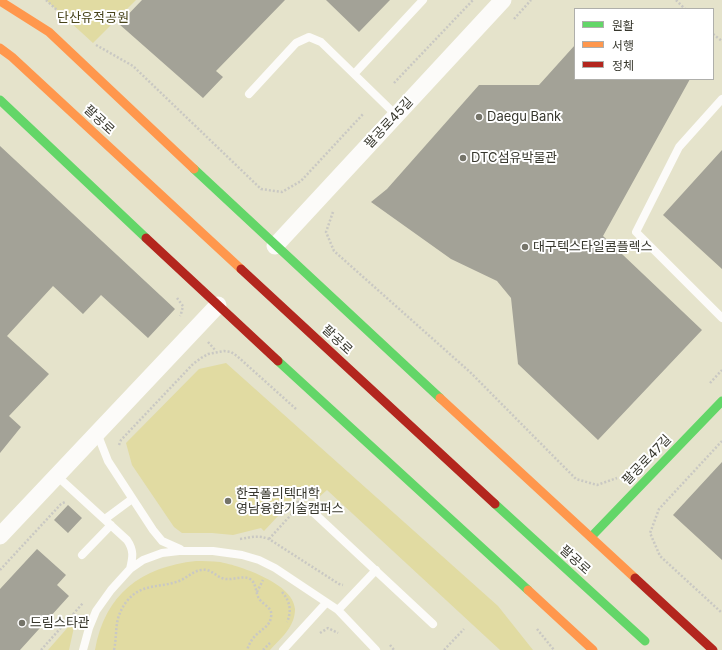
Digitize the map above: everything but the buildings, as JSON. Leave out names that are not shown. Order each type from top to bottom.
[{"type":"main road","points":[[0,1],[49,32],[275,246],[713,650]]},
{"type":"main road","points":[[0,40],[12,57]]},
{"type":"main road","points":[[0,48],[12,57]]},
{"type":"main road","name":"팔공로","points":[[12,57],[645,641]]},
{"type":"main road","points":[[0,100],[218,305],[593,650]]},
{"type":"main road","name":"팔공로47길","points":[[591,537],[722,401]]},
{"type":"street","name":"팔공로45길","points":[[275,246],[503,0]]},
{"type":"street","points":[[0,536],[218,305]]},
{"type":"lane","points":[[354,73],[422,0]]},
{"type":"lane","points":[[249,94],[296,42],[309,37],[321,42],[396,115]]},
{"type":"lane","points":[[722,99],[679,147],[636,232],[722,318]]},
{"type":"lane","points":[[97,433],[108,461],[158,538],[185,551]]},
{"type":"lane","points":[[57,476],[128,540],[132,547],[133,556],[130,569]]},
{"type":"lane","points":[[82,555],[108,522],[132,499]]},
{"type":"lane","points":[[314,513],[433,624]]},
{"type":"lane","points":[[83,650],[89,628],[96,611],[111,590],[130,569],[156,554],[185,551],[213,551],[242,555],[259,560],[290,578],[338,610],[376,650]]},
{"type":"lane","points":[[338,610],[376,570]]},
{"type":"lane","points":[[283,650],[326,603]]},
{"type":"path","points":[[46,0],[62,14]]},
{"type":"path","points":[[394,83],[473,0]]},
{"type":"path","points":[[510,23],[531,0]]},
{"type":"path","points":[[676,0],[685,8]]},
{"type":"path","points":[[714,35],[722,42]]},
{"type":"path","points":[[93,44],[133,66],[261,189],[282,192],[301,181],[364,113]]},
{"type":"path","points":[[334,211],[326,232],[334,251],[470,372],[576,479],[597,485],[617,478]]},
{"type":"path","points":[[172,293],[183,306],[182,314],[176,320]]},
{"type":"path","points":[[119,448],[119,442],[193,364],[208,354],[216,351],[231,352],[237,356],[301,412]]},
{"type":"path","points":[[705,387],[722,370]]},
{"type":"path","points":[[722,441],[659,509],[650,533],[660,556],[722,613]]},
{"type":"path","points":[[269,539],[299,506],[297,498]]},
{"type":"path","points":[[0,570],[61,504],[65,502],[70,503]]},
{"type":"path","points":[[234,540],[262,536],[339,584],[347,584]]},
{"type":"path","points":[[114,650],[116,622],[121,610],[129,598],[146,588],[170,584],[179,581],[197,571],[207,570],[226,579],[245,577],[251,580],[255,585],[256,592],[261,601],[269,607],[272,615],[269,624],[252,639],[247,650]]},
{"type":"path","points":[[256,592],[262,579],[267,582]]},
{"type":"path","points":[[279,589],[287,598],[289,604],[290,616],[284,627]]},
{"type":"path","points":[[41,650],[83,602]]},
{"type":"path","points":[[320,634],[328,628],[340,633]]},
{"type":"path","points":[[444,650],[464,629]]},
{"type":"path","points":[[263,650],[270,642]]},
{"type":"path","points":[[390,645],[394,650]]},
{"type":"shaded area","points":[[0,0],[722,0],[722,650],[0,650]]},
{"type":"green space","name":"단산유적공원","points":[[46,0],[136,0],[93,43]]},
{"type":"green space","points":[[226,363],[498,606],[533,650],[500,650],[327,490],[319,497],[306,486],[264,531],[261,528],[233,535],[182,533],[174,527],[132,465],[126,443],[199,369]]},
{"type":"green space","points":[[196,561],[220,562],[253,572],[276,584],[286,592],[292,600],[295,609],[293,621],[287,632],[270,650],[95,650],[100,630],[107,613],[117,599],[129,587],[143,577],[158,570],[176,564]]},
{"type":"green space","points":[[76,618],[69,650],[48,650]]},
{"type":"traffic: fast","points":[[0,100],[146,238]]},
{"type":"traffic: fast","points":[[194,169],[440,398]]},
{"type":"traffic: fast","points":[[278,361],[528,590]]},
{"type":"traffic: fast","points":[[591,537],[722,401]]},
{"type":"traffic: fast","points":[[495,504],[645,641]]},
{"type":"traffic: slow","points":[[0,1],[49,32],[194,169]]},
{"type":"traffic: slow","points":[[0,48],[12,57],[241,269]]},
{"type":"traffic: slow","points":[[440,398],[635,578]]},
{"type":"traffic: slow","points":[[528,590],[593,650]]},
{"type":"traffic: jam","points":[[146,238],[278,361]]},
{"type":"traffic: jam","points":[[241,269],[495,504]]},
{"type":"traffic: jam","points":[[635,578],[713,650]]},
{"type":"place","name":"Daegu Bank","points":[[479,117]]},
{"type":"place","name":"DTC섬유박물관","points":[[463,158]]},
{"type":"place","name":"대구텍스타일콤플렉스","points":[[525,247]]},
{"type":"place","name":"한국폴리텍대학 영남융합기술캠퍼스","points":[[228,501]]},
{"type":"place","name":"드림스타관","points":[[22,623]]}]
